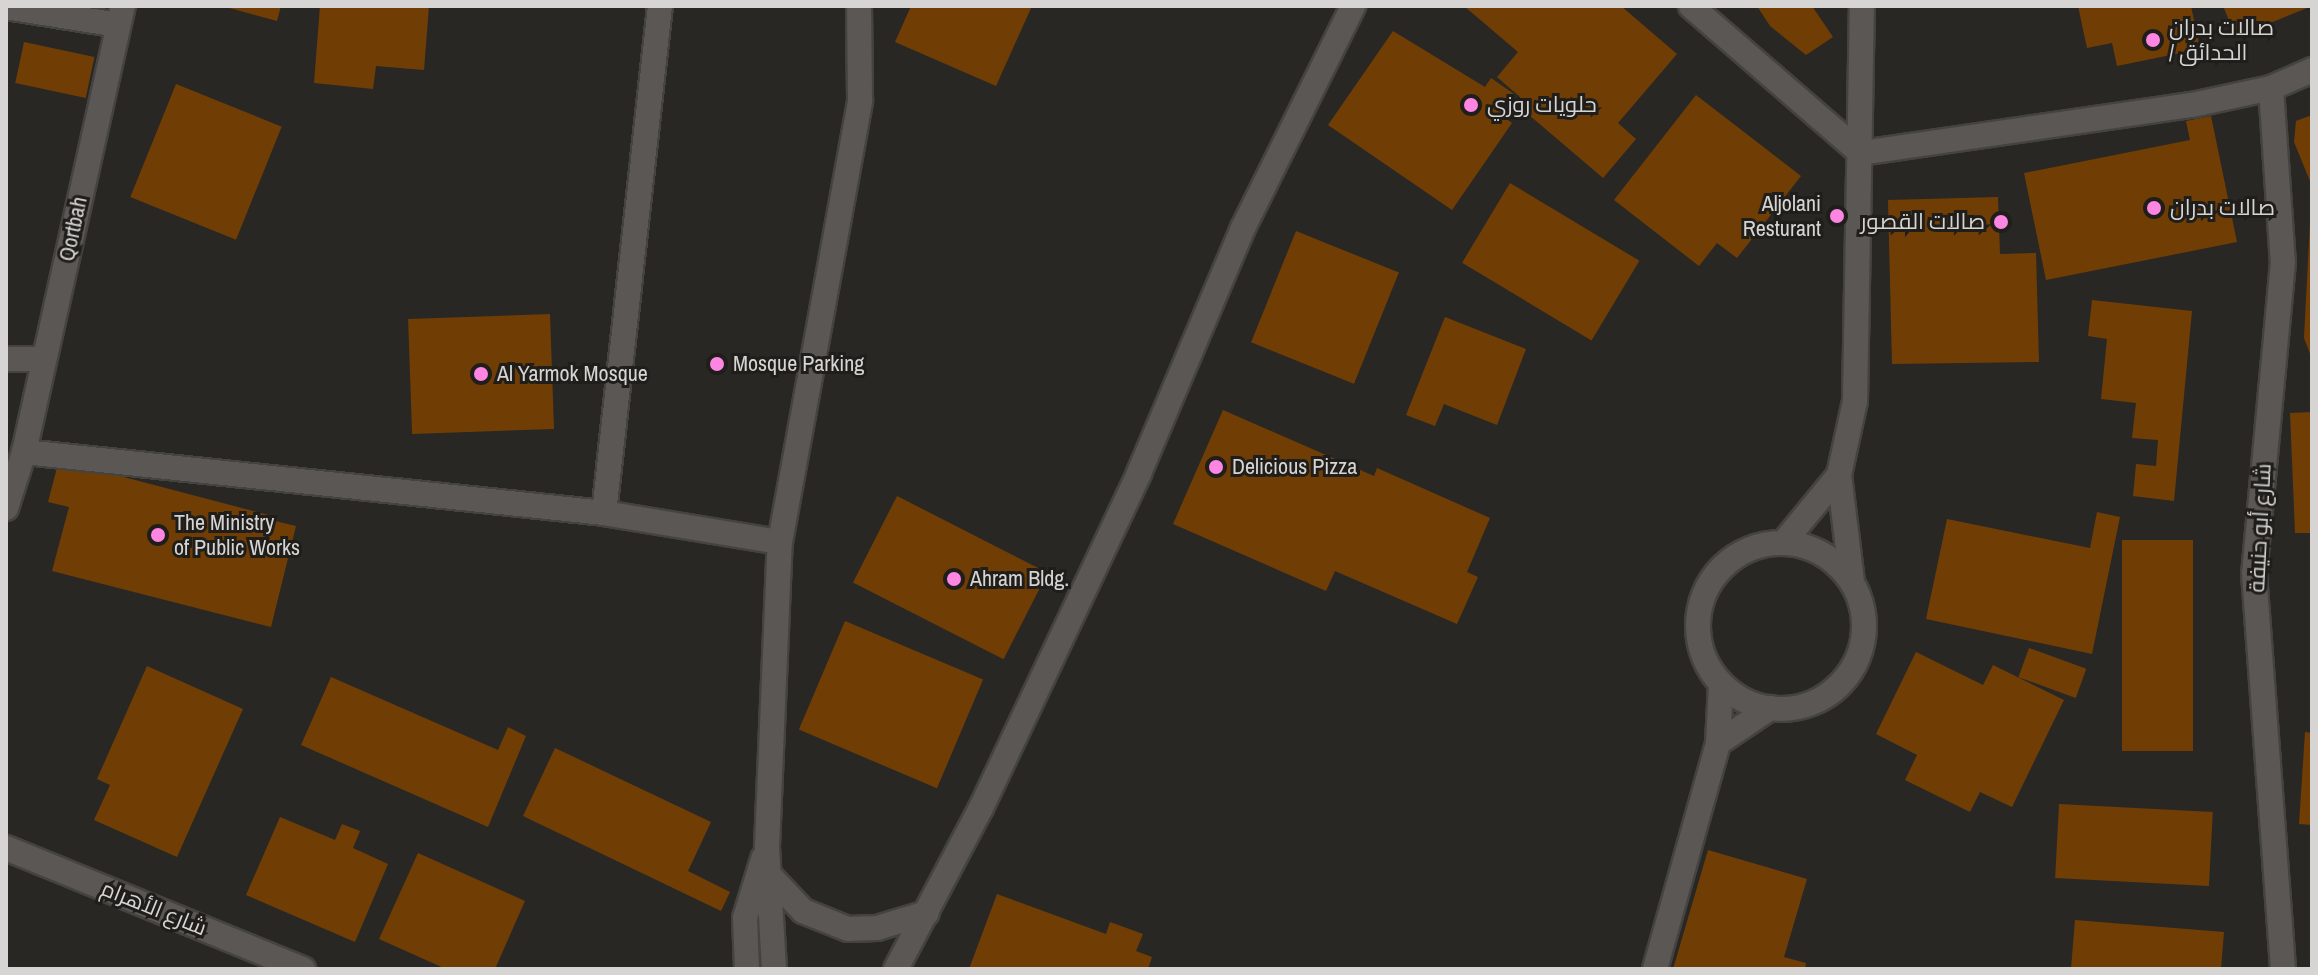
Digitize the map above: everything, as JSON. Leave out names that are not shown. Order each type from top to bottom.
[{"type":"street","points":[[604,513],[660,6]]},
{"type":"street","points":[[774,969],[767,846],[780,542],[860,100],[859,6]]},
{"type":"street","points":[[897,964],[927,913],[1139,473],[1243,228],[1353,6]]},
{"type":"street","points":[[1691,6],[1861,153],[2192,105],[2271,88],[2312,70]]},
{"type":"street","points":[[1718,743],[1770,708],[1822,698],[1843,682],[1864,633],[1862,607],[1852,582],[1839,475],[1855,401],[1862,6]]},
{"type":"street","points":[[6,7],[120,16]]},
{"type":"street","name":"Qortbah","points":[[6,508],[24,452],[120,16]]},
{"type":"street","name":"شارع أبو حنيفة","points":[[2271,88],[2283,262],[2254,573],[2283,969]]},
{"type":"street","points":[[6,359],[44,359]]},
{"type":"street","points":[[24,452],[604,513],[780,542]]},
{"type":"street","points":[[1784,542],[1839,475]]},
{"type":"street","points":[[1770,708],[1745,700],[1721,684],[1705,661],[1697,633],[1699,605],[1711,579],[1731,559],[1756,546],[1784,542],[1812,548],[1834,562],[1852,582]]},
{"type":"street","points":[[1655,969],[1718,743],[1721,684]]},
{"type":"street","points":[[747,969],[745,918],[767,846]]},
{"type":"street","name":"شارع الأهرام","points":[[6,848],[303,969]]},
{"type":"street","points":[[769,875],[803,911],[848,929],[877,928],[927,913]]},
{"type":"building","points":[[222,6],[281,6],[277,21]]},
{"type":"building","points":[[320,6],[429,6],[424,70],[376,66],[373,89],[314,83]]},
{"type":"building","points":[[911,6],[1032,6],[996,86],[895,42]]},
{"type":"building","points":[[1464,6],[1621,6],[1677,54],[1618,123],[1636,139],[1603,178],[1515,103],[1520,97],[1497,77],[1518,52]]},
{"type":"building","points":[[1757,6],[1812,6],[1833,37],[1806,55],[1770,26]]},
{"type":"building","points":[[2078,6],[2191,6],[2200,49],[2117,66],[2112,43],[2087,48]]},
{"type":"building","points":[[2223,6],[2312,6],[2236,37]]},
{"type":"building","points":[[1393,31],[1485,87],[1491,78],[1514,94],[1500,114],[1512,123],[1452,210],[1328,125]]},
{"type":"building","points":[[24,42],[94,57],[86,98],[15,83]]},
{"type":"building","points":[[176,84],[282,127],[236,240],[130,197]]},
{"type":"building","points":[[1696,95],[1801,176],[1737,258],[1717,243],[1699,266],[1614,200]]},
{"type":"building","points":[[2312,115],[2312,186],[2294,142],[2296,121]]},
{"type":"building","points":[[2211,116],[2237,242],[2046,280],[2024,173],[2190,140],[2186,121]]},
{"type":"building","points":[[1510,183],[1639,261],[1592,340],[1462,263]]},
{"type":"building","points":[[1998,197],[2000,254],[2036,253],[2039,362],[1892,364],[1888,200]]},
{"type":"building","points":[[2312,221],[2312,359],[2304,338]]},
{"type":"building","points":[[1296,231],[1399,273],[1354,384],[1251,342]]},
{"type":"building","points":[[2092,300],[2192,311],[2174,501],[2133,496],[2136,464],[2156,466],[2158,440],[2132,438],[2136,403],[2101,399],[2107,339],[2088,336]]},
{"type":"building","name":"Al Yarmok Mosque","points":[[550,314],[554,429],[412,434],[408,319]]},
{"type":"building","points":[[1445,317],[1526,349],[1497,425],[1444,404],[1435,426],[1406,415]]},
{"type":"building","points":[[1223,410],[1374,476],[1377,468],[1490,518],[1467,572],[1478,577],[1457,624],[1335,571],[1326,591],[1173,524]]},
{"type":"building","points":[[2312,412],[2312,533],[2295,533],[2290,413]]},
{"type":"building","points":[[59,460],[276,517],[275,521],[296,526],[271,627],[52,571],[69,507],[48,502]]},
{"type":"building","name":"Ahram Bldg.","points":[[897,496],[1048,573],[1004,659],[853,582]]},
{"type":"building","points":[[2097,512],[2120,517],[2092,654],[1926,619],[1947,519],[2090,548]]},
{"type":"building","points":[[2122,540],[2193,540],[2193,751],[2122,751]]},
{"type":"building","points":[[845,621],[983,680],[937,788],[799,730]]},
{"type":"building","points":[[2029,648],[2086,669],[2076,698],[2018,677]]},
{"type":"building","points":[[1916,652],[1983,685],[1993,665],[2064,700],[2012,807],[1980,792],[1970,812],[1905,780],[1917,755],[1876,734]]},
{"type":"building","points":[[147,666],[243,709],[177,857],[94,820],[110,785],[97,779]]},
{"type":"building","points":[[331,677],[498,750],[508,727],[526,736],[488,827],[301,745]]},
{"type":"building","points":[[2305,732],[2312,733],[2312,825],[2299,824]]},
{"type":"building","points":[[555,748],[711,822],[688,871],[730,892],[721,911],[523,816]]},
{"type":"building","points":[[2059,804],[2213,812],[2209,886],[2055,878]]},
{"type":"building","points":[[280,817],[335,840],[342,824],[360,831],[353,848],[388,864],[355,942],[246,895]]},
{"type":"building","points":[[1708,850],[1807,879],[1784,957],[1806,963],[1805,969],[1673,969]]},
{"type":"building","points":[[418,853],[525,901],[495,969],[446,969],[379,939]]},
{"type":"building","points":[[997,894],[1106,934],[1110,922],[1143,934],[1136,951],[1152,957],[1148,969],[969,969]]},
{"type":"building","points":[[2075,920],[2224,932],[2221,969],[2071,969]]},
{"type":"place","name":"صالات بدران / الحدائق","points":[[2153,40]]},
{"type":"place","name":"حلويات روزي","points":[[1471,105]]},
{"type":"place","name":"صالات بدران","points":[[2154,208]]},
{"type":"place","name":"Aljolani Resturant","points":[[1837,216]]},
{"type":"place","name":"صالات القصور","points":[[2001,222]]},
{"type":"place","name":"Mosque Parking","points":[[717,364]]},
{"type":"place","name":"Al Yarmok Mosque","points":[[481,374]]},
{"type":"place","name":"Delicious Pizza","points":[[1216,467]]},
{"type":"place","name":"The Ministry of Public Works","points":[[158,535]]},
{"type":"place","name":"Ahram Bldg.","points":[[954,579]]}]
